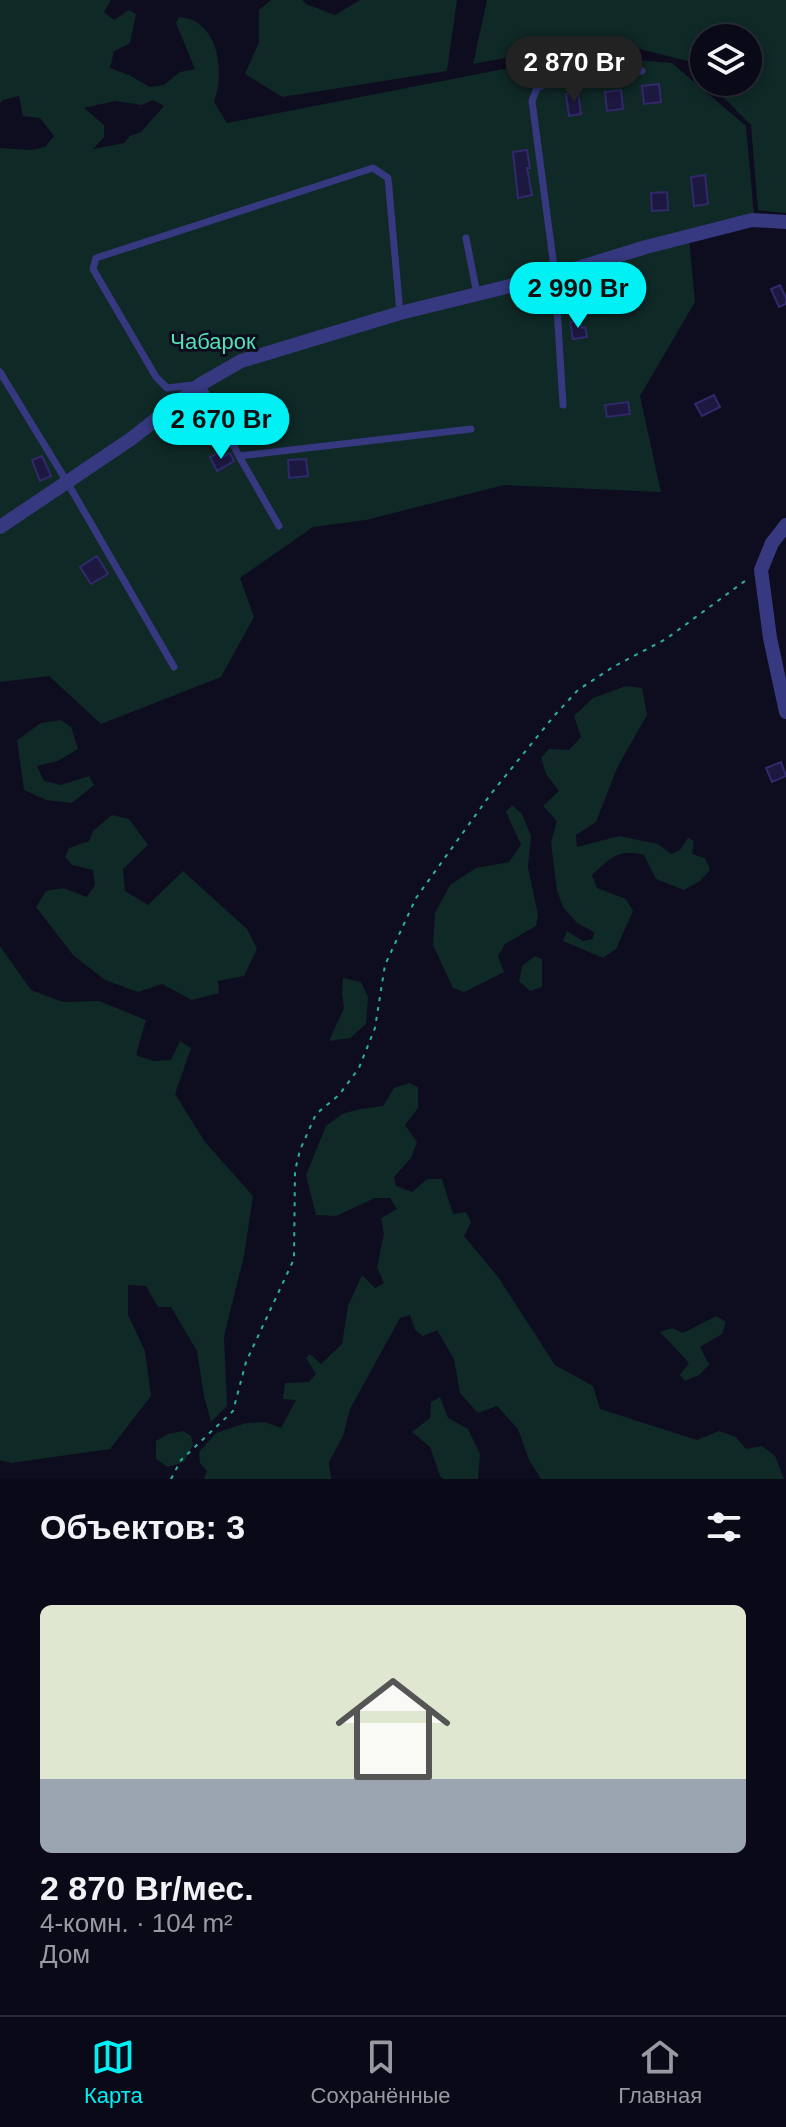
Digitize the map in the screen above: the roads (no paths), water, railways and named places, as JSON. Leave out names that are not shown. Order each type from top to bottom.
[{"type":"street","points":[[0,527],[131,439],[201,384],[241,361],[400,313],[555,275],[646,247],[752,220],[786,222]]},
{"type":"street","points":[[786,525],[772,543],[761,570],[770,638],[786,712]]},
{"type":"lane","points":[[563,405],[555,275],[532,101],[537,88],[552,81],[642,71]]},
{"type":"lane","points":[[279,526],[201,384],[167,388],[156,377],[93,269],[96,258],[373,168],[388,178],[400,313]]},
{"type":"lane","points":[[466,238],[477,294]]},
{"type":"lane","points":[[0,372],[174,667]]},
{"type":"lane","points":[[239,456],[471,429]]},
{"type":"park label","name":"Чабарок","points":[[213,341]]}]
